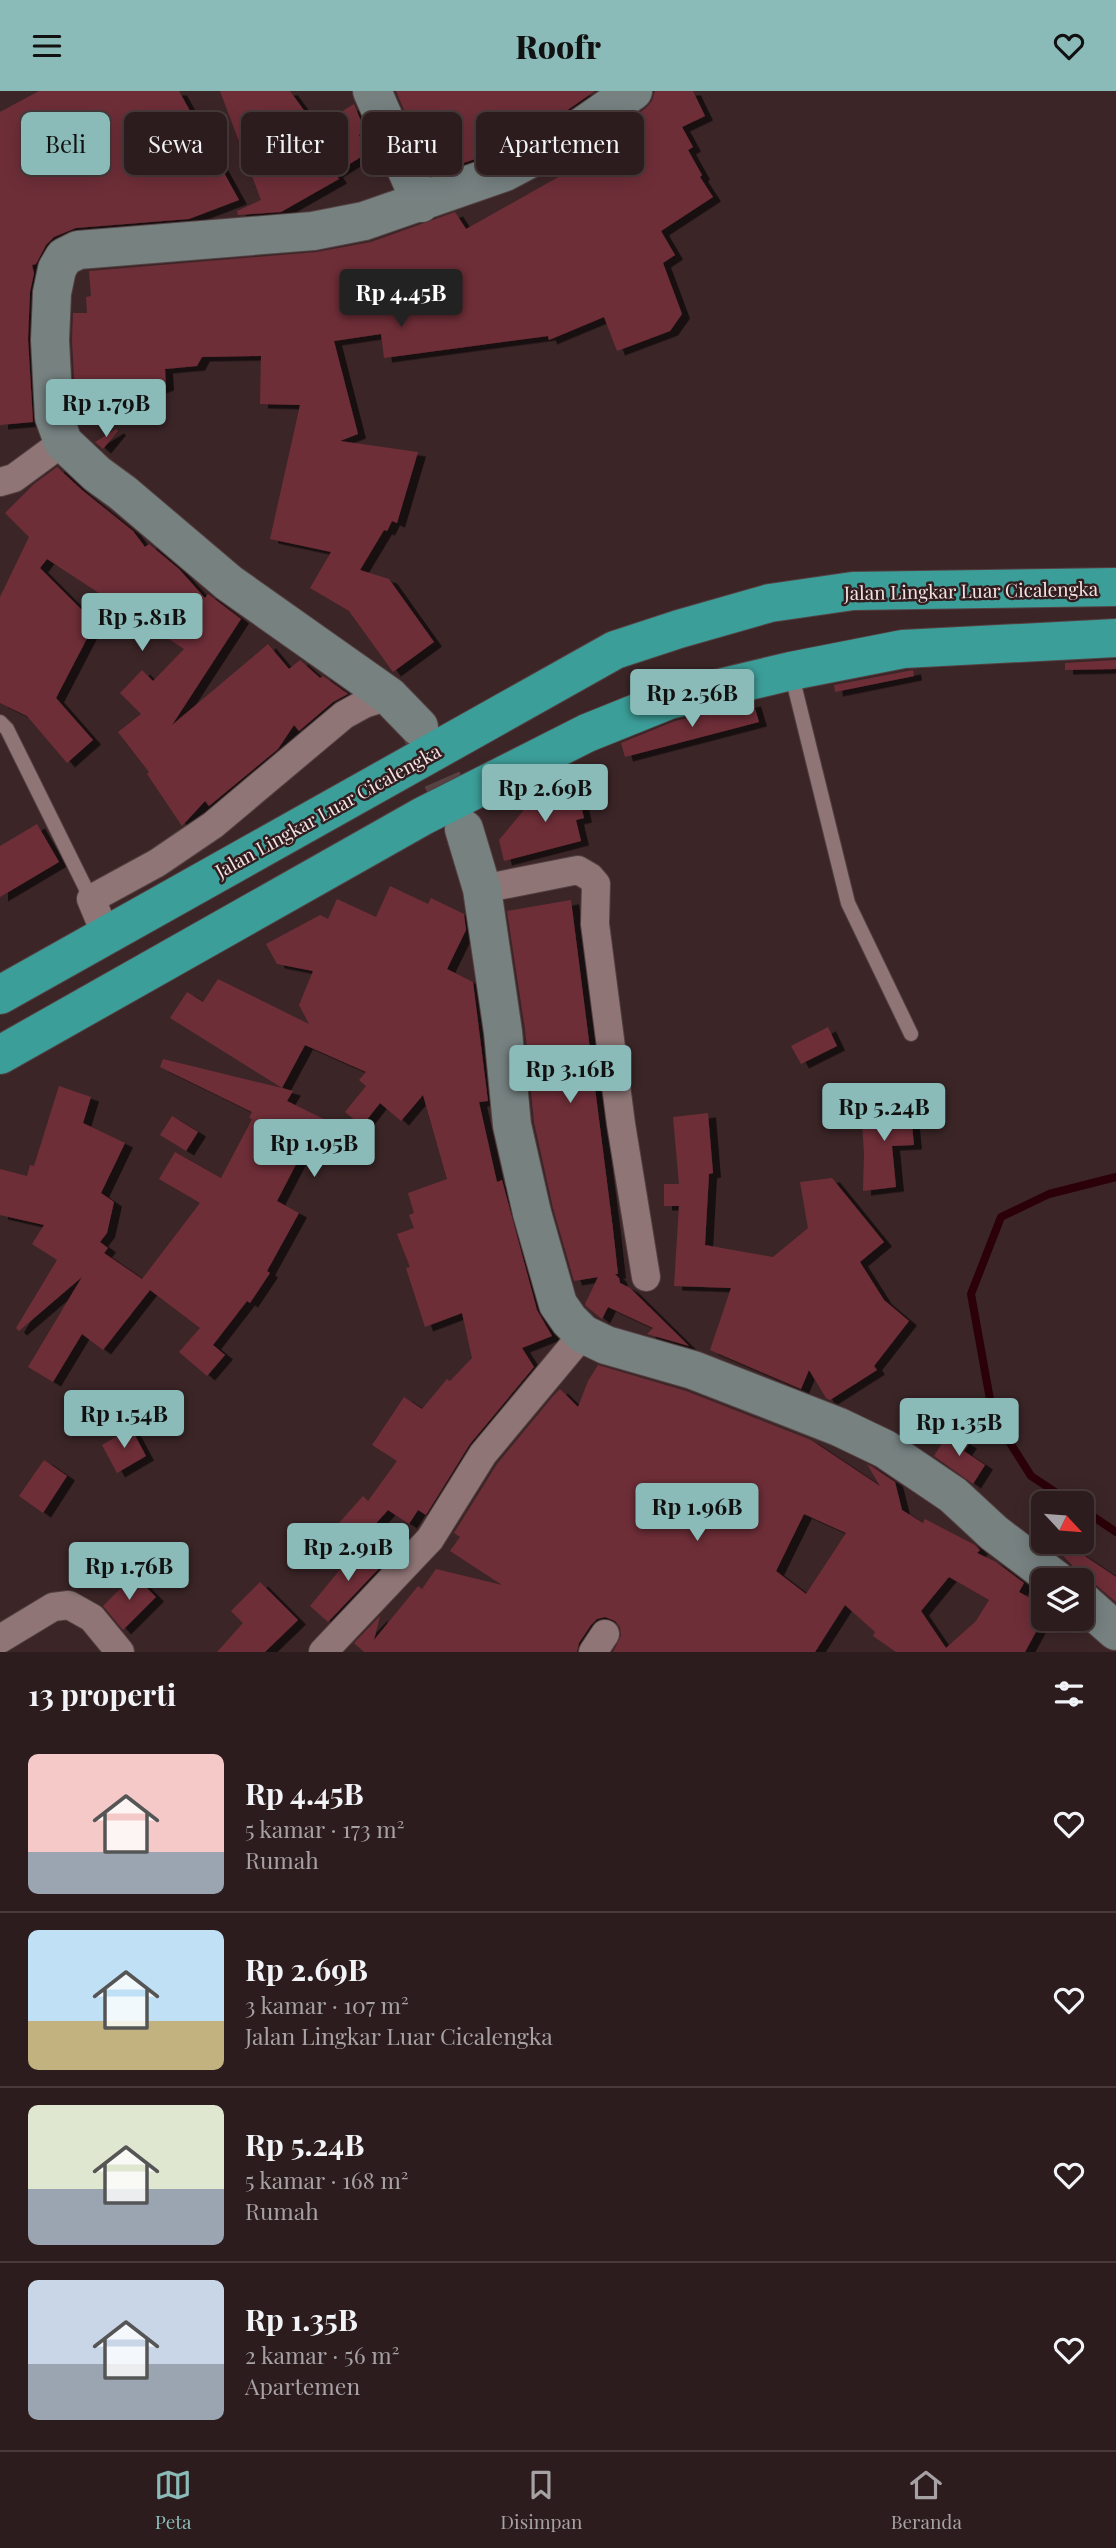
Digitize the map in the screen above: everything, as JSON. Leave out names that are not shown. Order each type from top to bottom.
[{"type":"highway","name":"Jalan Lingkar Luar Cicalengka","points":[[0,995],[615,650],[769,604],[853,591],[1116,587]]},
{"type":"highway","points":[[0,1055],[423,816],[587,733],[669,700],[791,671],[903,649],[1116,638]]},
{"type":"street","points":[[372,91],[421,203]]},
{"type":"street","points":[[419,727],[389,696],[229,583],[97,474],[63,442],[54,417],[50,340],[52,293],[57,268],[64,257],[78,250],[313,231],[365,221],[505,172],[554,146],[633,91]]},
{"type":"street","points":[[0,482],[14,478],[63,442]]},
{"type":"street","points":[[106,935],[91,899],[157,863],[214,825],[344,715],[364,704],[389,696]]},
{"type":"street","points":[[464,829],[482,889],[503,1032],[512,1125],[558,1304],[569,1320],[583,1333],[606,1345],[693,1370],[839,1427],[885,1449],[953,1495],[994,1534],[1040,1568]]},
{"type":"street","points":[[482,889],[578,870],[596,884],[595,924],[621,1124],[646,1277]]},
{"type":"street","points":[[323,1652],[430,1539],[483,1454],[583,1333]]},
{"type":"street","points":[[0,1639],[53,1607],[69,1605],[92,1618],[120,1652]]},
{"type":"street","points":[[1094,1612],[1116,1631]]},
{"type":"lane","points":[[791,671],[848,903],[911,1034]]},
{"type":"lane","points":[[0,722],[7,729],[91,899]]},
{"type":"building","points":[[39,91],[179,91],[191,112],[124,112],[124,175],[225,175],[239,200],[189,219],[76,228],[54,237],[46,245],[36,264],[32,265],[34,273],[30,292],[28,339],[33,422],[0,425],[0,112]]},
{"type":"building","points":[[220,91],[290,91],[305,112],[241,112],[241,147]]},
{"type":"building","points":[[396,91],[595,91],[565,112],[476,112],[476,159],[462,164],[462,112],[405,112]]},
{"type":"building","points":[[655,91],[693,91],[705,116],[682,127],[693,147],[688,150],[713,197],[661,231],[675,255],[663,263],[682,314],[670,331],[617,351],[604,317],[549,340],[548,336],[384,358],[381,334],[334,341],[358,434],[340,441],[418,452],[397,523],[392,521],[387,531],[384,530],[360,570],[389,579],[434,642],[393,672],[349,611],[310,588],[331,552],[270,539],[300,405],[260,404],[261,356],[202,357],[197,366],[165,369],[166,386],[119,411],[76,413],[73,313],[87,313],[86,297],[91,296],[89,271],[317,252],[371,242],[455,212],[466,229],[562,175],[644,175],[644,112],[640,112],[652,101]]},
{"type":"building","points":[[354,104],[362,124],[362,133],[359,135],[362,140],[362,156],[348,165],[348,112],[341,112]]},
{"type":"building","points":[[252,175],[336,175],[339,179],[281,212],[238,215],[237,211],[261,200]]},
{"type":"building","points":[[116,429],[118,431],[103,449],[95,442]]},
{"type":"building","points":[[57,467],[133,531],[145,547],[149,544],[179,569],[205,598],[208,594],[241,619],[172,725],[268,644],[289,669],[300,660],[320,678],[323,676],[348,694],[333,702],[299,731],[294,725],[278,749],[209,806],[205,801],[182,826],[147,774],[149,772],[118,732],[141,714],[120,693],[142,670],[153,681],[184,649],[47,559],[40,568],[95,623],[56,698],[93,740],[67,763],[27,716],[0,703],[0,597],[29,537],[5,513],[34,484]]},
{"type":"building","points":[[1116,660],[1116,669],[1065,670],[1065,663]]},
{"type":"building","points":[[913,670],[914,676],[835,692],[834,685]]},
{"type":"building","points":[[753,702],[759,722],[625,757],[621,743],[675,721]]},
{"type":"building","points":[[576,784],[584,818],[576,820],[581,841],[504,861],[499,840],[538,793]]},
{"type":"building","points":[[37,824],[59,862],[0,897],[0,846]]},
{"type":"building","points":[[390,886],[428,904],[431,898],[464,914],[466,930],[447,969],[473,982],[488,1101],[479,1102],[497,1182],[502,1180],[537,1310],[552,1336],[522,1348],[534,1367],[470,1444],[426,1515],[418,1510],[409,1524],[388,1510],[346,1557],[335,1548],[340,1541],[330,1533],[363,1496],[368,1501],[397,1461],[372,1445],[404,1397],[422,1409],[447,1379],[450,1381],[472,1358],[462,1313],[425,1327],[406,1268],[410,1267],[397,1234],[414,1228],[409,1215],[414,1213],[408,1193],[447,1179],[423,1095],[401,1121],[380,1103],[362,1126],[345,1112],[366,1086],[359,1080],[366,1072],[305,1045],[282,1088],[170,1018],[187,992],[203,1002],[218,979],[309,1024],[299,1005],[313,971],[277,964],[266,944],[320,915],[328,919],[337,899],[376,917]]},
{"type":"building","points":[[571,900],[613,1229],[618,1274],[615,1274],[620,1283],[630,1288],[689,1346],[647,1334],[653,1328],[608,1307],[602,1319],[586,1306],[598,1277],[574,1281],[553,1208],[534,1122],[525,1029],[507,911]]},
{"type":"building","points":[[828,1027],[837,1046],[801,1064],[791,1046]]},
{"type":"building","points":[[163,1059],[293,1091],[287,1101],[330,1122],[314,1152],[305,1147],[277,1201],[299,1213],[267,1271],[270,1273],[250,1303],[247,1301],[213,1345],[225,1355],[207,1376],[179,1352],[200,1328],[150,1290],[103,1350],[82,1334],[53,1382],[28,1367],[82,1277],[19,1331],[16,1328],[57,1260],[32,1244],[44,1225],[0,1215],[0,1169],[27,1176],[30,1165],[34,1166],[59,1086],[91,1097],[83,1123],[125,1143],[101,1193],[114,1202],[107,1233],[100,1242],[108,1248],[104,1253],[142,1279],[200,1203],[159,1179],[175,1152],[221,1178],[252,1119],[249,1118],[252,1112],[160,1067]]},
{"type":"building","points":[[910,1105],[914,1145],[892,1146],[896,1187],[863,1191],[861,1107]]},
{"type":"building","points":[[708,1113],[713,1173],[709,1174],[705,1245],[773,1257],[808,1228],[800,1182],[832,1178],[884,1242],[860,1262],[884,1300],[909,1321],[874,1366],[877,1370],[830,1400],[826,1398],[809,1370],[801,1389],[710,1350],[731,1288],[674,1286],[679,1206],[664,1206],[664,1184],[679,1184],[673,1117]]},
{"type":"building","points":[[172,1116],[198,1132],[186,1151],[160,1135]]},
{"type":"building","points":[[598,1365],[686,1391],[811,1440],[880,1486],[867,1464],[895,1482],[902,1510],[923,1523],[925,1519],[975,1545],[980,1550],[977,1553],[996,1562],[1024,1583],[1019,1592],[1031,1598],[1031,1631],[1036,1631],[1025,1652],[896,1652],[873,1636],[875,1632],[845,1605],[815,1652],[613,1652],[621,1636],[620,1627],[615,1621],[605,1617],[597,1619],[591,1625],[579,1643],[577,1652],[364,1652],[354,1643],[380,1616],[374,1640],[418,1586],[422,1589],[436,1569],[502,1585],[450,1551],[460,1537],[454,1533],[497,1464],[554,1395],[560,1389],[578,1407],[588,1381]],"holes":[[[804,1514],[846,1533],[806,1594],[776,1571]],[[949,1577],[989,1600],[976,1621],[946,1648],[921,1611]]]},
{"type":"building","points":[[131,1428],[146,1456],[117,1473],[102,1445]]},
{"type":"building","points":[[949,1432],[969,1444],[964,1451],[985,1465],[973,1484],[934,1456]]},
{"type":"building","points":[[44,1460],[67,1476],[43,1513],[19,1496]]},
{"type":"building","points":[[357,1549],[390,1557],[328,1622],[310,1606]]},
{"type":"building","points":[[1062,1554],[1082,1554],[1116,1577],[1116,1602],[1094,1584],[1094,1568],[1075,1568]]},
{"type":"building","points":[[134,1575],[156,1597],[123,1630],[103,1606]]},
{"type":"building","points":[[260,1582],[298,1620],[265,1652],[217,1652],[243,1623],[231,1611]]},
{"type":"waterway","points":[[1054,1491],[1031,1476],[993,1416],[971,1294],[1001,1217],[1049,1194],[1116,1177]]},
{"type":"waterway","points":[[1094,1517],[1116,1532]]},
{"type":"tunnel","points":[[419,727],[464,829]]}]
